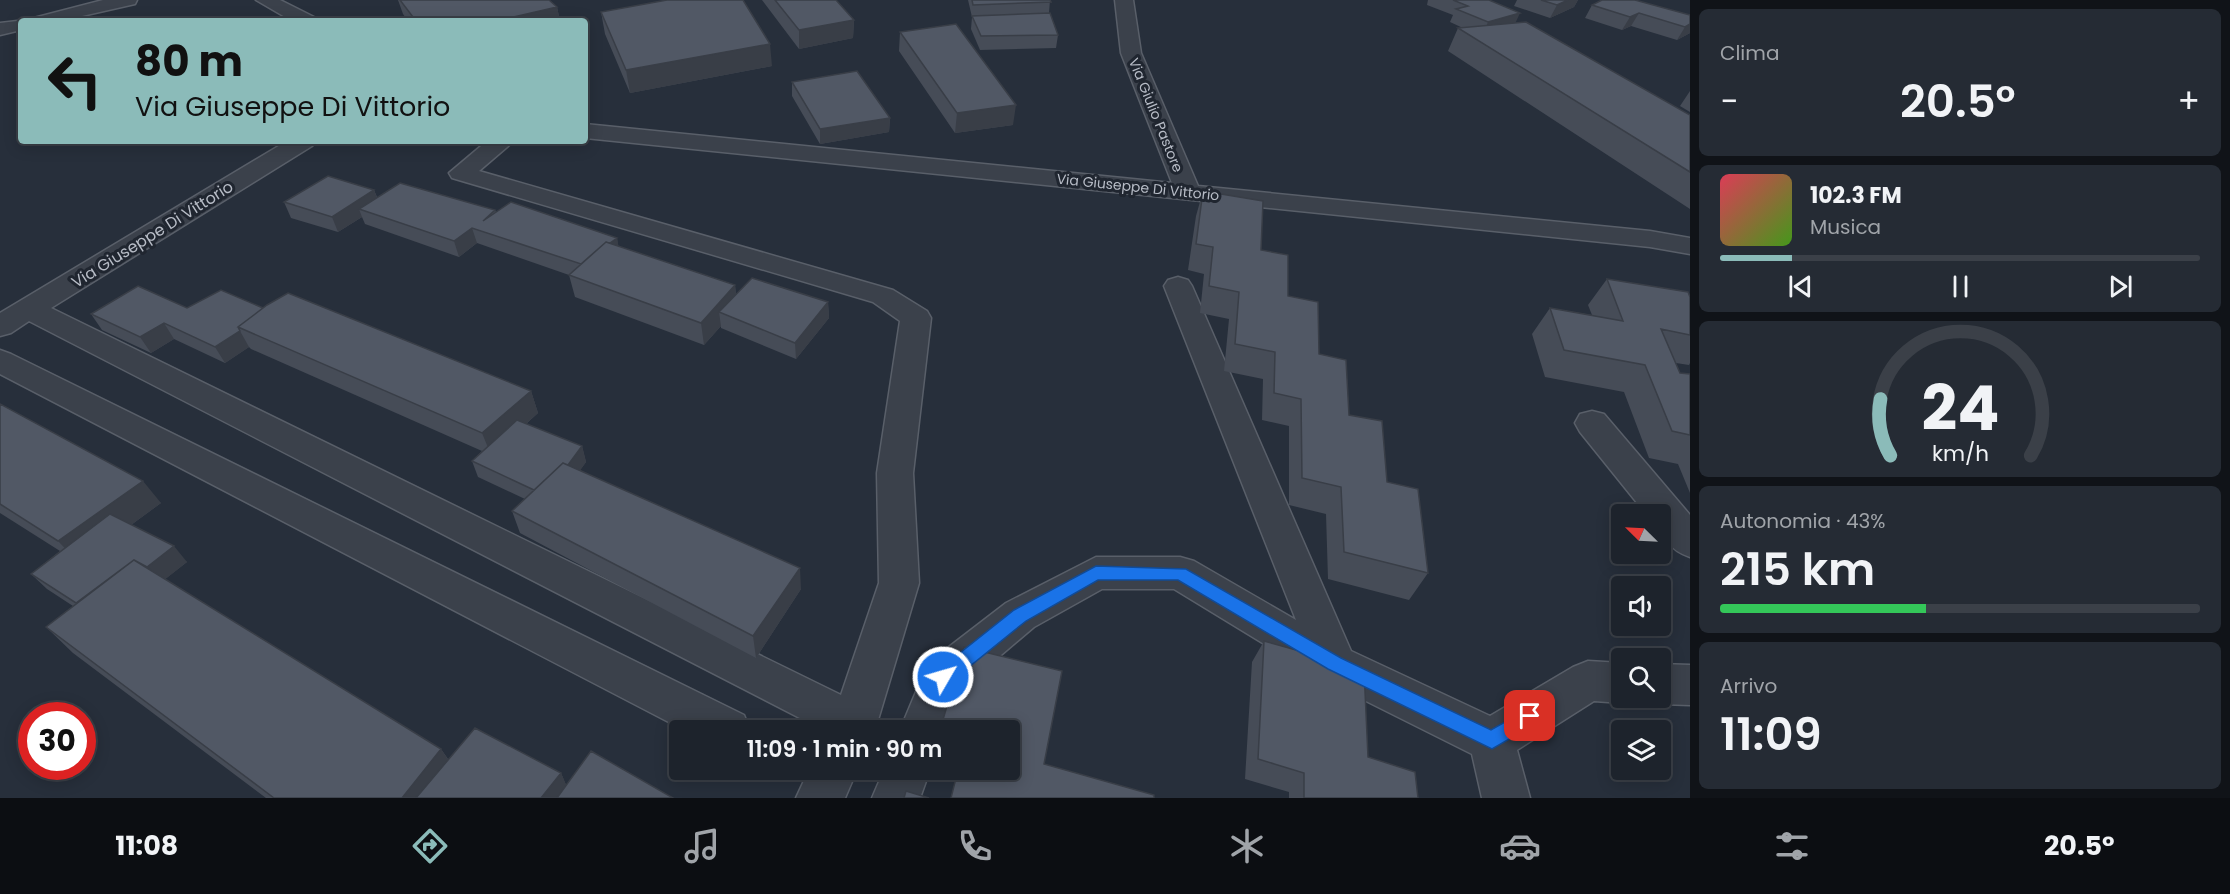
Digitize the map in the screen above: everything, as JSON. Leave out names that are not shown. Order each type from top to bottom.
[{"type":"street","points":[[48,18],[128,0]]},
{"type":"street","points":[[265,0],[301,18]]},
{"type":"street","name":"Via Giulio Pastore","points":[[1124,0],[1131,54],[1188,192]]},
{"type":"street","points":[[0,29],[18,25]]},
{"type":"street","name":"Via Giuseppe Di Vittorio","points":[[588,131],[1650,239],[1690,246]]},
{"type":"street","name":"Via Giuseppe Di Vittorio","points":[[15,317],[299,144]]},
{"type":"street","points":[[498,144],[461,173],[884,296],[916,318],[895,473],[899,583],[855,720]]},
{"type":"street","points":[[1178,286],[1335,664]]},
{"type":"street","points":[[15,317],[839,720]]},
{"type":"street","points":[[0,361],[708,720]]},
{"type":"street","points":[[1592,423],[1690,542]]},
{"type":"street","points":[[926,720],[943,677],[1020,615],[1096,573],[1180,573],[1335,664],[1492,740]]},
{"type":"street","points":[[1492,740],[1588,681],[1611,682]]},
{"type":"street","points":[[1671,684],[1690,685]]},
{"type":"street","points":[[1492,740],[1506,798]]},
{"type":"street","points":[[896,798],[903,780]]},
{"type":"building","points":[[400,0],[549,0],[557,7],[509,18],[414,18]]},
{"type":"building","points":[[667,0],[743,0],[770,44],[626,70],[601,12]]},
{"type":"building","points":[[775,0],[836,0],[854,20],[799,30]]},
{"type":"building","points":[[972,0],[1050,0],[1051,2],[973,5]]},
{"type":"building","points":[[1453,0],[1489,0],[1520,13],[1488,22],[1456,9],[1468,6]]},
{"type":"building","points":[[1541,0],[1568,0],[1557,5]]},
{"type":"building","points":[[1602,0],[1635,0],[1690,15],[1690,24],[1685,27],[1639,13],[1630,17],[1592,5]]},
{"type":"building","points":[[1050,13],[1058,35],[981,36],[972,16]]},
{"type":"building","points":[[1526,22],[1690,115],[1690,172],[1458,28]]},
{"type":"building","points":[[956,24],[1016,105],[957,113],[900,32]]},
{"type":"building","points":[[857,71],[890,118],[820,129],[792,82]]},
{"type":"building","points":[[328,176],[374,190],[332,217],[284,202]]},
{"type":"building","points":[[400,183],[495,210],[483,221],[511,202],[617,238],[610,243],[606,242],[581,264],[472,228],[454,241],[359,209]]},
{"type":"building","points":[[1203,191],[1263,201],[1261,250],[1288,255],[1288,296],[1318,302],[1319,354],[1346,360],[1349,415],[1382,421],[1387,482],[1418,489],[1428,573],[1344,552],[1341,487],[1302,478],[1301,399],[1274,393],[1275,352],[1235,344],[1239,292],[1209,286],[1213,247],[1196,244]]},
{"type":"building","points":[[606,242],[735,285],[701,323],[569,275]]},
{"type":"building","points":[[752,278],[828,302],[795,343],[719,312]]},
{"type":"building","points":[[1607,279],[1688,292],[1690,335],[1661,329],[1680,373],[1690,374],[1690,435],[1672,431],[1645,365],[1564,350],[1550,308],[1623,321]]},
{"type":"building","points":[[138,286],[187,308],[221,290],[263,308],[238,327],[240,331],[215,347],[164,323],[140,337],[91,314]]},
{"type":"building","points":[[288,293],[531,391],[482,433],[238,327],[267,305]]},
{"type":"building","points":[[0,404],[143,481],[58,541],[0,504]]},
{"type":"building","points":[[517,420],[582,446],[568,465],[563,463],[534,490],[472,461]]},
{"type":"building","points":[[563,463],[800,568],[753,636],[512,511]]},
{"type":"building","points":[[110,514],[174,546],[147,567],[134,560],[76,603],[31,574]]},
{"type":"building","points":[[134,560],[441,749],[402,798],[274,798],[46,627]]},
{"type":"building","points":[[1264,641],[1364,669],[1368,757],[1415,772],[1418,798],[1304,798],[1304,773],[1258,759]]},
{"type":"building","points":[[964,647],[1062,671],[1044,764],[1154,795],[1154,798],[951,798],[956,780],[1020,780],[1020,720],[943,720]]},
{"type":"building","points":[[475,728],[561,773],[541,798],[416,798]]},
{"type":"building","points":[[591,751],[673,798],[557,798]]},
{"type":"building","points":[[906,791],[929,798],[904,798]]},
{"type":"route","points":[[943,677],[1020,615],[1096,573],[1180,573],[1335,664],[1492,740],[1530,716]]}]
